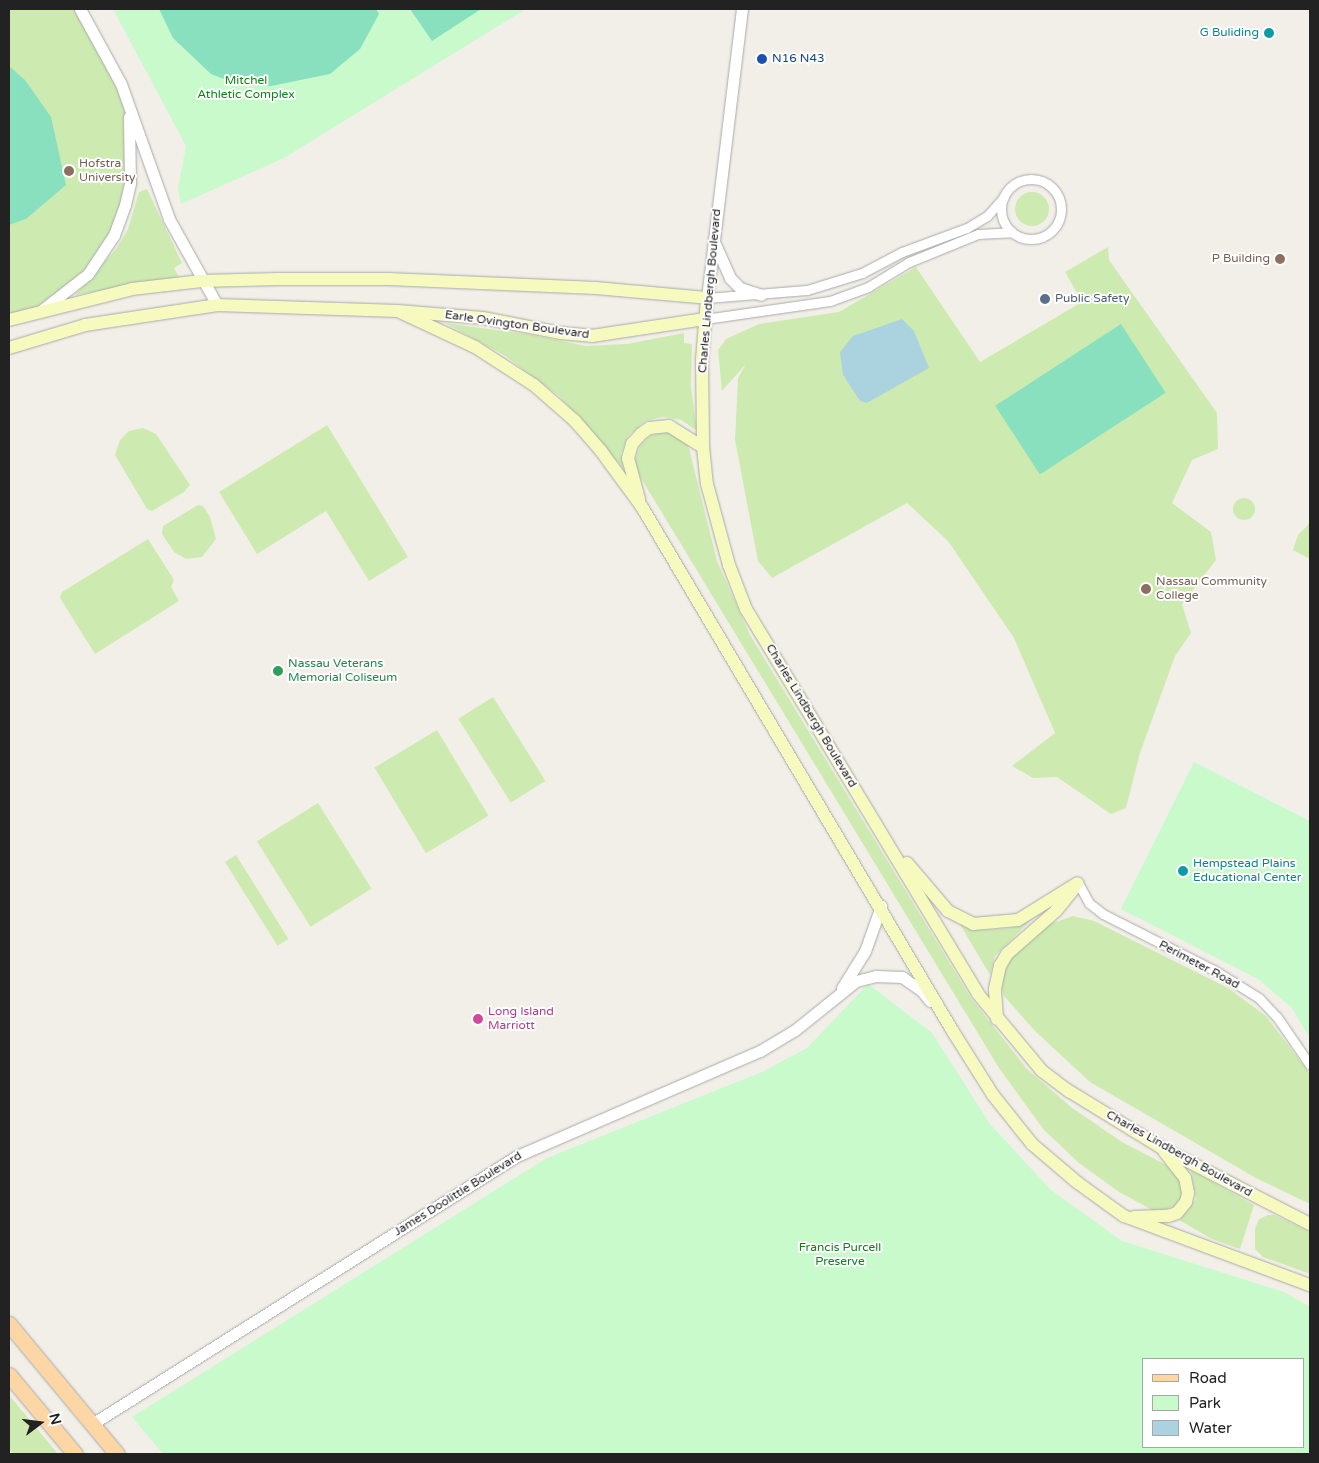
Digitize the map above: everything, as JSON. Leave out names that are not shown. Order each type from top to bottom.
[{"type":"main road","points":[[9,320],[42,309],[132,289],[202,281],[388,279],[596,288],[707,298]]},
{"type":"main road","name":"Charles Lindbergh Boulevard","points":[[707,298],[701,399],[707,484],[720,538],[746,609],[974,988],[997,1019],[1042,1071],[1110,1118],[1162,1148],[1310,1224]]},
{"type":"main road","name":"Earle Ovington Boulevard","points":[[9,348],[85,325],[217,305],[398,311],[483,318],[560,333],[592,336],[705,319]]},
{"type":"main road","points":[[398,311],[475,347],[534,385],[575,421],[642,507],[881,906],[952,1030],[993,1095],[1032,1144],[1078,1184],[1124,1216],[1310,1284]]},
{"type":"main road","points":[[642,507],[628,458],[632,444],[641,434],[649,428],[669,426],[703,447]]},
{"type":"main road","points":[[881,833],[948,911],[973,924],[1018,920],[1078,883]]},
{"type":"main road","points":[[997,1019],[995,990],[1000,966],[1007,954],[1056,911],[1078,883]]},
{"type":"main road","points":[[1124,1216],[1168,1216],[1176,1213],[1186,1202],[1188,1193],[1184,1178],[1162,1148]]},
{"type":"main road","points":[[9,1324],[117,1454]]},
{"type":"main road","points":[[9,1374],[75,1454]]},
{"type":"street","points":[[80,9],[113,66],[169,219],[217,305]]},
{"type":"street","name":"Charles Lindbergh Boulevard","points":[[707,298],[715,243],[725,128],[742,9]]},
{"type":"street","points":[[42,309],[67,294],[92,269],[121,218],[130,183],[128,106]]},
{"type":"street","points":[[707,298],[806,290],[862,273],[902,252],[967,228],[987,216],[1004,197],[1018,182],[1035,179],[1051,186],[1060,201],[1058,221],[1045,236],[1027,238],[1012,232],[1002,216],[1004,197]]},
{"type":"street","name":"Earle Ovington Boulevard","points":[[705,319],[830,301],[868,287],[909,262],[978,234],[1012,232]]},
{"type":"street","points":[[715,243],[730,278],[740,288],[761,295]]},
{"type":"street","name":"Perimeter Road","points":[[1078,883],[1116,922],[1214,970],[1259,998],[1278,1017],[1310,1065]]},
{"type":"street","name":"James Doolittle Boulevard","points":[[839,994],[864,951],[881,906]]},
{"type":"street","name":"James Doolittle Boulevard","points":[[92,1424],[518,1156],[760,1051],[795,1030],[839,994],[865,978],[902,977],[922,991],[952,1030]]},
{"type":"green space","name":"Hofstra University","points":[[9,9],[80,9],[129,106],[130,159],[114,235],[67,294],[9,320]]},
{"type":"green space","name":"Mitchel Athletic Complex","points":[[113,9],[526,9],[284,158],[181,204],[178,188],[186,146]]},
{"type":"green space","points":[[159,9],[376,9],[379,14],[360,49],[330,74],[271,86],[239,85],[211,74],[173,38]]},
{"type":"green space","points":[[410,9],[481,9],[432,41]]},
{"type":"green space","points":[[9,66],[25,80],[51,117],[66,185],[26,219],[9,225]]},
{"type":"green space","points":[[147,189],[182,263],[174,268],[179,277],[75,295],[116,249],[128,229],[139,192]]},
{"type":"green space","points":[[1032,192],[1039,193],[1044,197],[1048,202],[1048,216],[1044,221],[1039,225],[1032,226],[1025,225],[1020,221],[1016,216],[1015,209],[1016,202],[1020,197],[1025,193]]},
{"type":"green space","points":[[1108,247],[1109,260],[1217,413],[1218,449],[1192,460],[1172,503],[1211,532],[1216,560],[1182,604],[1191,633],[1175,656],[1140,753],[1126,808],[1111,814],[1057,777],[1033,778],[1012,766],[1055,733],[1014,638],[948,541],[907,503],[772,578],[758,561],[735,440],[738,378],[746,364],[722,391],[718,350],[726,339],[759,324],[839,312],[916,267],[980,362],[1082,302],[1065,272]]},
{"type":"green space","points":[[445,323],[532,335],[586,346],[627,344],[684,333],[684,343],[692,344],[691,387],[697,431],[681,420],[663,417],[645,421],[628,436],[621,453],[623,468],[559,396],[504,355]]},
{"type":"green space","points":[[1121,324],[1166,393],[1040,474],[995,406]]},
{"type":"green space","points":[[327,425],[408,557],[369,581],[326,511],[257,554],[219,492]]},
{"type":"green space","points":[[143,428],[156,434],[190,485],[184,492],[152,511],[147,509],[115,455],[120,440],[129,431]]},
{"type":"green space","points":[[662,432],[676,434],[688,444],[717,561],[750,635],[971,998],[1027,1069],[1071,1107],[1122,1142],[1172,1168],[1181,1181],[1183,1196],[1176,1206],[1156,1212],[1119,1192],[1079,1163],[1044,1130],[999,1068],[639,475],[635,460],[640,446],[650,436]]},
{"type":"green space","points":[[1244,498],[1252,501],[1255,509],[1252,517],[1244,520],[1236,517],[1233,509],[1236,501]]},
{"type":"green space","points":[[198,505],[203,506],[210,517],[216,539],[202,557],[186,559],[174,552],[162,534],[163,526]]},
{"type":"green space","points":[[1310,523],[1310,559],[1293,550],[1298,535]]},
{"type":"green space","points":[[148,539],[174,580],[171,587],[179,601],[95,654],[60,598],[62,592]]},
{"type":"green space","points":[[493,697],[545,781],[511,803],[458,719]]},
{"type":"green space","points":[[437,730],[489,816],[426,853],[374,768]]},
{"type":"green space","points":[[1194,762],[1310,821],[1310,1039],[1292,1008],[1258,979],[1121,909]]},
{"type":"green space","points":[[318,803],[372,889],[310,927],[257,841]]},
{"type":"green space","points":[[236,855],[288,939],[277,946],[225,862]]},
{"type":"green space","points":[[1073,916],[1094,921],[1228,988],[1266,1016],[1310,1074],[1310,1204],[1256,1178],[1090,1082],[1035,1031],[1004,996],[1000,983],[1012,953],[1047,925]]},
{"type":"green space","points":[[1032,919],[995,956],[990,975],[958,921],[987,930],[1011,928]]},
{"type":"green space","name":"Francis Purcell Preserve","points":[[868,984],[932,1033],[990,1124],[1051,1190],[1122,1241],[1284,1292],[1310,1307],[1310,1454],[163,1454],[132,1417],[547,1158],[762,1072],[807,1048]]},
{"type":"green space","points":[[1191,1170],[1254,1205],[1240,1249],[1212,1239],[1179,1220],[1196,1199]]},
{"type":"green space","points":[[1268,1215],[1274,1215],[1310,1232],[1310,1274],[1263,1257],[1255,1249],[1255,1229],[1259,1219]]},
{"type":"green space","points":[[9,1395],[58,1454],[13,1454],[9,1449]]},
{"type":"water","points":[[902,319],[914,331],[929,368],[867,403],[860,401],[843,375],[840,352],[853,336]]},
{"type":"place","name":"G Buliding","points":[[1269,33]]},
{"type":"place","name":"N16 N43","points":[[762,59]]},
{"type":"place","name":"Hofstra University","points":[[69,171]]},
{"type":"place","name":"P Building","points":[[1280,259]]},
{"type":"place","name":"Public Safety","points":[[1045,299]]},
{"type":"place","name":"Nassau Community College","points":[[1146,589]]},
{"type":"place","name":"Nassau Veterans Memorial Coliseum","points":[[278,671]]},
{"type":"place","name":"Hempstead Plains Educational Center","points":[[1183,871]]},
{"type":"place","name":"Long Island Marriott","points":[[478,1019]]}]
